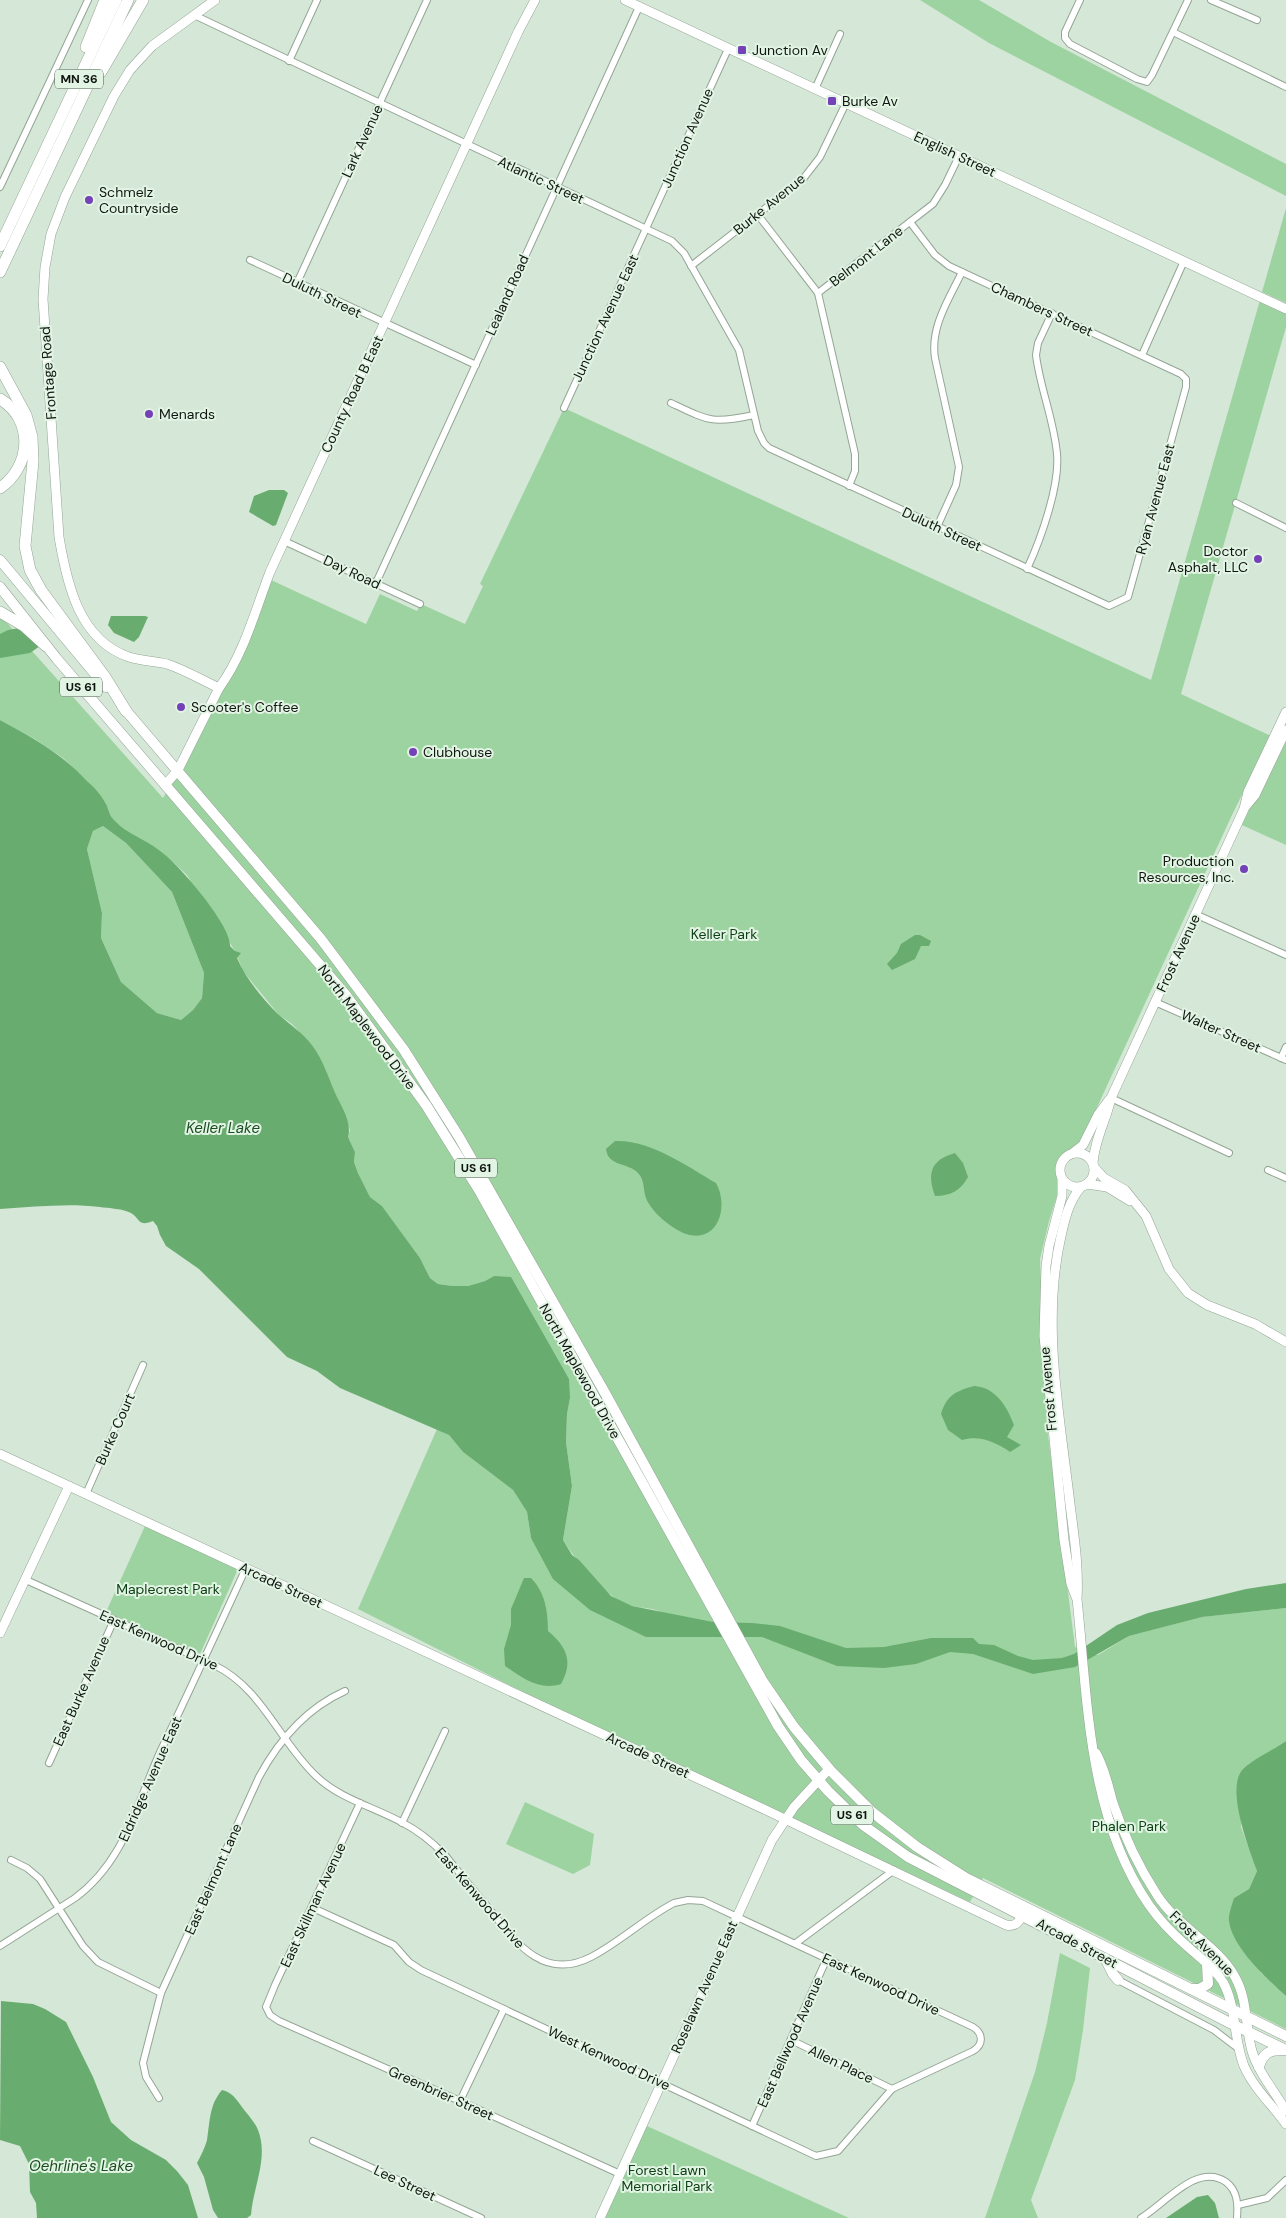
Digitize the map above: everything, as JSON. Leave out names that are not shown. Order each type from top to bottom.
[{"type":"highway","points":[[42,158],[105,0]]},
{"type":"highway","name":"MN 36","points":[[0,246],[116,0]]},
{"type":"highway","name":"MN 36","points":[[0,272],[128,0]]},
{"type":"highway","points":[[75,114],[114,52],[143,0]]},
{"type":"highway","points":[[0,232],[35,172]]},
{"type":"highway","points":[[0,281],[13,243]]},
{"type":"highway","points":[[0,367],[26,415],[32,437],[33,462],[25,546],[30,570],[41,590],[105,677],[126,711]]},
{"type":"highway","points":[[0,399],[16,414],[23,429],[25,439],[25,450],[20,467],[9,482],[0,488]]},
{"type":"highway","points":[[0,612],[24,626],[46,646]]},
{"type":"main road","name":"US 61","points":[[0,560],[126,711],[178,770]]},
{"type":"main road","name":"US 61","points":[[0,587],[46,646],[166,784]]},
{"type":"main road","name":"North Maplewood Drive","points":[[178,770],[343,967],[404,1050],[432,1094],[601,1386],[744,1656],[778,1726],[818,1780],[863,1825],[908,1857],[1024,1911]]},
{"type":"main road","name":"North Maplewood Drive","points":[[166,784],[344,994],[426,1106],[479,1190],[715,1602]]},
{"type":"main road","name":"North Maplewood Drive","points":[[744,1656],[778,1704],[829,1769],[872,1812],[918,1847],[966,1878],[1024,1911]]},
{"type":"main road","name":"Arcade Street","points":[[1024,1911],[1236,2026],[1286,2050]]},
{"type":"main road","points":[[1102,1953],[1118,1980]]},
{"type":"main road","name":"Arcade Street","points":[[1102,1953],[1189,1989],[1286,2036]]},
{"type":"main road","points":[[1189,1989],[1199,1989],[1208,1984],[1207,1964]]},
{"type":"main road","points":[[1259,2067],[1265,2054],[1271,2050],[1286,2050]]},
{"type":"street","points":[[0,188],[88,0]]},
{"type":"street","name":"Frontage Road","points":[[214,0],[140,57],[114,96],[58,214],[47,251],[43,299],[59,538],[67,574],[80,613],[97,637],[118,652],[137,660],[166,664],[219,688]]},
{"type":"street","points":[[289,61],[317,0]]},
{"type":"street","name":"Lark Avenue","points":[[297,283],[427,0]]},
{"type":"street","name":"County Road B East","points":[[166,784],[178,770],[248,632],[270,572],[284,541],[534,0]]},
{"type":"street","name":"English Street","points":[[624,0],[1286,309]]},
{"type":"street","points":[[1080,0],[1065,32],[1065,38],[1070,44],[1136,79],[1147,82],[1188,0]]},
{"type":"street","points":[[1211,0],[1257,20]]},
{"type":"street","name":"Lealand Road","points":[[376,584],[638,7]]},
{"type":"street","name":"Atlantic Street","points":[[194,15],[672,241],[684,253],[739,350],[760,437],[775,452]]},
{"type":"street","points":[[1173,32],[1286,87]]},
{"type":"street","points":[[815,89],[840,34]]},
{"type":"street","name":"Junction Avenue","points":[[646,228],[728,49]]},
{"type":"street","name":"Burke Avenue","points":[[691,266],[792,189],[812,168],[827,145],[846,104]]},
{"type":"street","name":"Belmont Lane","points":[[849,486],[855,471],[856,454],[818,293],[910,222],[939,196],[959,156]]},
{"type":"street","points":[[758,215],[818,293]]},
{"type":"street","name":"Chambers Street","points":[[910,222],[942,262],[1142,355],[1181,374],[1186,379]]},
{"type":"street","name":"Junction Avenue East","points":[[564,408],[646,228]]},
{"type":"street","name":"Duluth Street","points":[[250,260],[476,366]]},
{"type":"street","points":[[1142,355],[1184,261]]},
{"type":"street","points":[[938,527],[956,485],[959,467],[934,358],[934,339],[938,323],[962,272]]},
{"type":"street","points":[[1027,568],[1041,532],[1054,488],[1058,466],[1055,442],[1036,355],[1038,342],[1052,313]]},
{"type":"street","name":"Ryan Avenue East","points":[[1109,606],[1128,598],[1186,387],[1186,379]]},
{"type":"street","points":[[671,403],[701,417],[718,421],[754,414]]},
{"type":"street","name":"Duluth Street","points":[[775,452],[1109,606]]},
{"type":"street","points":[[1236,503],[1286,528]]},
{"type":"street","name":"Day Road","points":[[284,541],[420,604]]},
{"type":"street","name":"Frost Avenue","points":[[1072,1153],[1083,1145],[1098,1115],[1111,1098],[1244,809],[1248,792],[1286,712]]},
{"type":"street","name":"Frost Avenue","points":[[1244,809],[1255,796],[1286,730]]},
{"type":"street","points":[[1195,914],[1286,955]]},
{"type":"street","name":"Walter Street","points":[[1155,1002],[1284,1059]]},
{"type":"street","points":[[1284,1059],[1286,1047]]},
{"type":"street","points":[[1111,1098],[1229,1153]]},
{"type":"street","name":"Frost Avenue","points":[[1094,1165],[1095,1146],[1107,1118],[1111,1098]]},
{"type":"street","points":[[1137,1205],[1107,1187],[1070,1186],[1062,1180],[1060,1166],[1064,1158],[1072,1153],[1085,1154],[1104,1178],[1125,1190],[1137,1205],[1152,1226],[1169,1269],[1188,1293],[1207,1305],[1255,1324],[1286,1342]]},
{"type":"street","points":[[1084,1186],[1093,1177],[1094,1165]]},
{"type":"street","points":[[1268,1170],[1286,1178]]},
{"type":"street","name":"Frost Avenue","points":[[1062,1180],[1062,1196],[1046,1266],[1044,1336],[1064,1540],[1071,1584],[1077,1599]]},
{"type":"street","name":"Frost Avenue","points":[[1084,1186],[1071,1199],[1062,1232],[1056,1266],[1053,1308],[1055,1359],[1078,1582],[1079,1620],[1095,1768],[1103,1801],[1118,1846],[1132,1875],[1149,1905],[1168,1928],[1207,1964],[1222,1981],[1234,2010],[1239,2049],[1245,2067],[1286,2124]]},
{"type":"street","name":"Burke Court","points":[[86,1494],[143,1365]]},
{"type":"street","name":"Arcade Street","points":[[0,1454],[784,1818],[1006,1925],[1012,1926],[1018,1923],[1024,1911]]},
{"type":"street","points":[[0,1633],[69,1486]]},
{"type":"street","name":"Eldridge Avenue East","points":[[0,1946],[86,1890],[117,1853],[160,1753],[246,1568]]},
{"type":"street","name":"East Kenwood Drive","points":[[26,1580],[223,1669],[242,1683],[315,1776],[334,1790],[402,1822],[420,1833],[445,1855],[521,1947],[529,1954],[545,1962],[567,1964],[585,1960],[669,1906],[681,1901],[703,1901],[973,2027],[980,2034],[981,2041],[977,2049],[892,2089]]},
{"type":"street","name":"East Burke Avenue","points":[[49,1763],[114,1620]]},
{"type":"street","name":"East Belmont Lane","points":[[159,2098],[146,2077],[143,2063],[161,1992],[259,1777],[285,1738],[316,1707],[345,1691]]},
{"type":"street","points":[[402,1822],[445,1731]]},
{"type":"street","name":"Frost Avenue","points":[[1094,1750],[1104,1767],[1125,1837],[1140,1868],[1158,1898],[1181,1924],[1228,1966],[1239,1985],[1252,2050],[1259,2067],[1286,2110]]},
{"type":"street","name":"Roselawn Avenue East","points":[[600,2218],[772,1840],[784,1818],[829,1769]]},
{"type":"street","name":"East Skillman Avenue","points":[[266,2007],[360,1803]]},
{"type":"street","points":[[11,1860],[27,1868],[40,1879],[83,1946],[98,1962],[161,1992]]},
{"type":"street","points":[[796,1943],[894,1870]]},
{"type":"street","name":"West Kenwood Drive","points":[[312,1908],[394,1946],[415,1967],[812,2154],[821,2156],[838,2151],[892,2089]]},
{"type":"street","name":"East Bellwood Avenue","points":[[752,2126],[828,1958]]},
{"type":"street","points":[[1118,1980],[1214,2030],[1239,2049]]},
{"type":"street","name":"Greenbrier Street","points":[[266,2007],[270,2015],[279,2021],[620,2174]]},
{"type":"street","points":[[460,2101],[504,2009]]},
{"type":"street","name":"Allen Place","points":[[791,2040],[892,2089]]},
{"type":"street","name":"Lee Street","points":[[313,2141],[481,2218]]},
{"type":"street","points":[[1142,2218],[1194,2179],[1210,2176],[1226,2182],[1236,2196],[1238,2205],[1237,2218]]},
{"type":"street","points":[[1238,2205],[1267,2198],[1286,2180]]},
{"type":"green space","points":[[920,0],[979,0],[1051,42],[1286,164],[1286,196],[989,43]]},
{"type":"green space","points":[[1286,208],[1286,303],[1262,292]]},
{"type":"green space","name":"Keller Park","points":[[1260,300],[1286,313],[1286,327],[1181,694],[1271,736],[1232,815],[1081,1142],[1071,1151],[1062,1155],[1055,1168],[1060,1186],[1040,1259],[1047,1427],[1075,1647],[1098,1655],[1129,1636],[1201,1617],[1286,1608],[1286,1741],[1242,1770],[1241,1827],[1257,1871],[1249,1889],[1234,1898],[1261,1973],[1286,1996],[1286,2029],[983,1878],[970,1902],[545,1703],[358,1609],[437,1429],[449,1435],[463,1452],[513,1490],[527,1512],[531,1538],[646,1637],[720,1635],[656,1610],[623,1603],[598,1583],[574,1556],[563,1540],[572,1486],[566,1442],[567,1414],[570,1398],[494,1276],[468,1286],[438,1284],[430,1278],[420,1258],[382,1206],[370,1197],[354,1162],[355,1152],[348,1137],[350,1130],[346,1119],[322,1063],[312,1045],[292,1024],[279,1015],[243,971],[235,951],[187,875],[161,851],[129,833],[113,820],[105,802],[63,758],[35,739],[0,720],[0,615],[163,798],[195,745],[271,580],[366,624],[380,594],[417,611],[421,604],[465,624],[483,586],[480,584],[564,408],[1151,680]]},
{"type":"green space","points":[[1286,731],[1286,845],[1242,825]]},
{"type":"green space","points":[[103,826],[126,843],[172,892],[204,973],[202,998],[193,1010],[181,1020],[157,1013],[121,982],[101,938],[102,913],[87,849],[93,831]]},
{"type":"green space","name":"Maplecrest Park","points":[[145,1526],[238,1569],[200,1654],[106,1612]]},
{"type":"green space","points":[[525,1802],[594,1834],[590,1865],[573,1874],[506,1844]]},
{"type":"green space","points":[[1060,1953],[1090,1968],[1075,2080],[1031,2200],[1038,2218],[985,2218],[1035,2072],[1047,2023]]},
{"type":"green space","name":"Forest Lawn Memorial Park","points":[[647,2126],[849,2218],[605,2218]]},
{"type":"water","points":[[269,490],[284,490],[288,493],[276,525],[273,526],[249,512],[254,496]]},
{"type":"water","points":[[111,616],[148,617],[139,637],[134,642],[114,633],[108,625]]},
{"type":"water","points":[[25,627],[40,646],[30,653],[0,658],[0,634],[8,630]]},
{"type":"water","name":"Keller Lake","points":[[0,720],[35,740],[67,762],[98,792],[113,819],[120,826],[154,846],[178,867],[202,895],[222,924],[230,946],[235,951],[241,953],[237,958],[255,988],[278,1014],[304,1036],[316,1051],[346,1117],[349,1127],[348,1137],[355,1152],[354,1162],[370,1197],[382,1206],[420,1258],[430,1278],[438,1284],[468,1286],[494,1276],[511,1277],[569,1379],[570,1398],[567,1414],[566,1442],[572,1486],[563,1540],[572,1555],[579,1560],[611,1596],[632,1606],[713,1622],[780,1626],[846,1648],[884,1647],[931,1638],[973,1638],[979,1644],[994,1645],[1018,1656],[1033,1660],[1062,1658],[1074,1654],[1117,1625],[1148,1613],[1246,1589],[1286,1583],[1286,1608],[1202,1617],[1129,1636],[1075,1667],[1033,1674],[973,1654],[950,1652],[916,1664],[884,1668],[837,1666],[762,1637],[646,1637],[590,1610],[553,1579],[531,1538],[527,1512],[513,1490],[463,1452],[449,1435],[340,1388],[317,1371],[287,1357],[199,1269],[166,1246],[153,1221],[142,1223],[128,1212],[88,1206],[0,1209]],"holes":[[[103,826],[126,843],[172,892],[204,973],[202,998],[193,1010],[181,1020],[157,1013],[121,982],[101,938],[102,913],[87,849],[93,831]]]},
{"type":"water","points":[[915,935],[920,935],[931,941],[929,946],[921,946],[915,959],[892,970],[887,964],[897,953],[901,944]]},
{"type":"water","points":[[615,1141],[641,1144],[654,1149],[716,1183],[720,1192],[721,1212],[713,1228],[697,1236],[686,1234],[663,1219],[652,1209],[645,1195],[642,1179],[638,1173],[610,1159],[606,1149]]},
{"type":"water","points":[[955,1153],[963,1163],[968,1177],[955,1191],[946,1195],[935,1196],[931,1181],[933,1169],[940,1160]]},
{"type":"water","points":[[974,1386],[988,1390],[1004,1405],[1014,1425],[1007,1437],[1021,1445],[1010,1452],[987,1440],[975,1438],[962,1440],[948,1430],[941,1414],[946,1402],[957,1392]]},
{"type":"water","points":[[524,1578],[531,1578],[540,1589],[546,1609],[548,1631],[559,1642],[566,1654],[567,1668],[561,1684],[553,1686],[538,1685],[524,1679],[505,1666],[504,1649],[511,1625],[511,1609]]},
{"type":"water","points":[[1286,1741],[1286,1996],[1260,1972],[1243,1952],[1236,1941],[1229,1919],[1234,1898],[1249,1889],[1257,1871],[1240,1819],[1236,1790],[1238,1778],[1243,1769],[1248,1765]]},
{"type":"water","name":"Oehrline's Lake","points":[[1,2001],[33,2004],[66,2022],[93,2077],[111,2122],[131,2140],[166,2160],[177,2171],[188,2185],[198,2218],[37,2218],[36,2203],[30,2192],[29,2164],[20,2146],[0,2140]]},
{"type":"water","points":[[222,2090],[231,2094],[238,2101],[255,2124],[261,2141],[261,2162],[251,2215],[247,2218],[218,2218],[213,2210],[204,2177],[197,2163],[207,2140],[212,2108]]},
{"type":"water","points":[[1208,2195],[1215,2203],[1219,2218],[1166,2218],[1197,2197]]},
{"type":"place","name":"Junction Av","points":[[742,50]]},
{"type":"place","name":"Burke Av","points":[[832,101]]},
{"type":"place","name":"Schmelz Countryside","points":[[89,200]]},
{"type":"place","name":"Menards","points":[[149,414]]},
{"type":"place","name":"Doctor Asphalt, LLC","points":[[1258,559]]},
{"type":"place","name":"Scooter's Coffee","points":[[181,707]]},
{"type":"place","name":"Clubhouse","points":[[413,752]]},
{"type":"place","name":"Production Resources, Inc.","points":[[1244,869]]},
{"type":"park label","name":"Phalen Park","points":[[1129,1826]]}]
